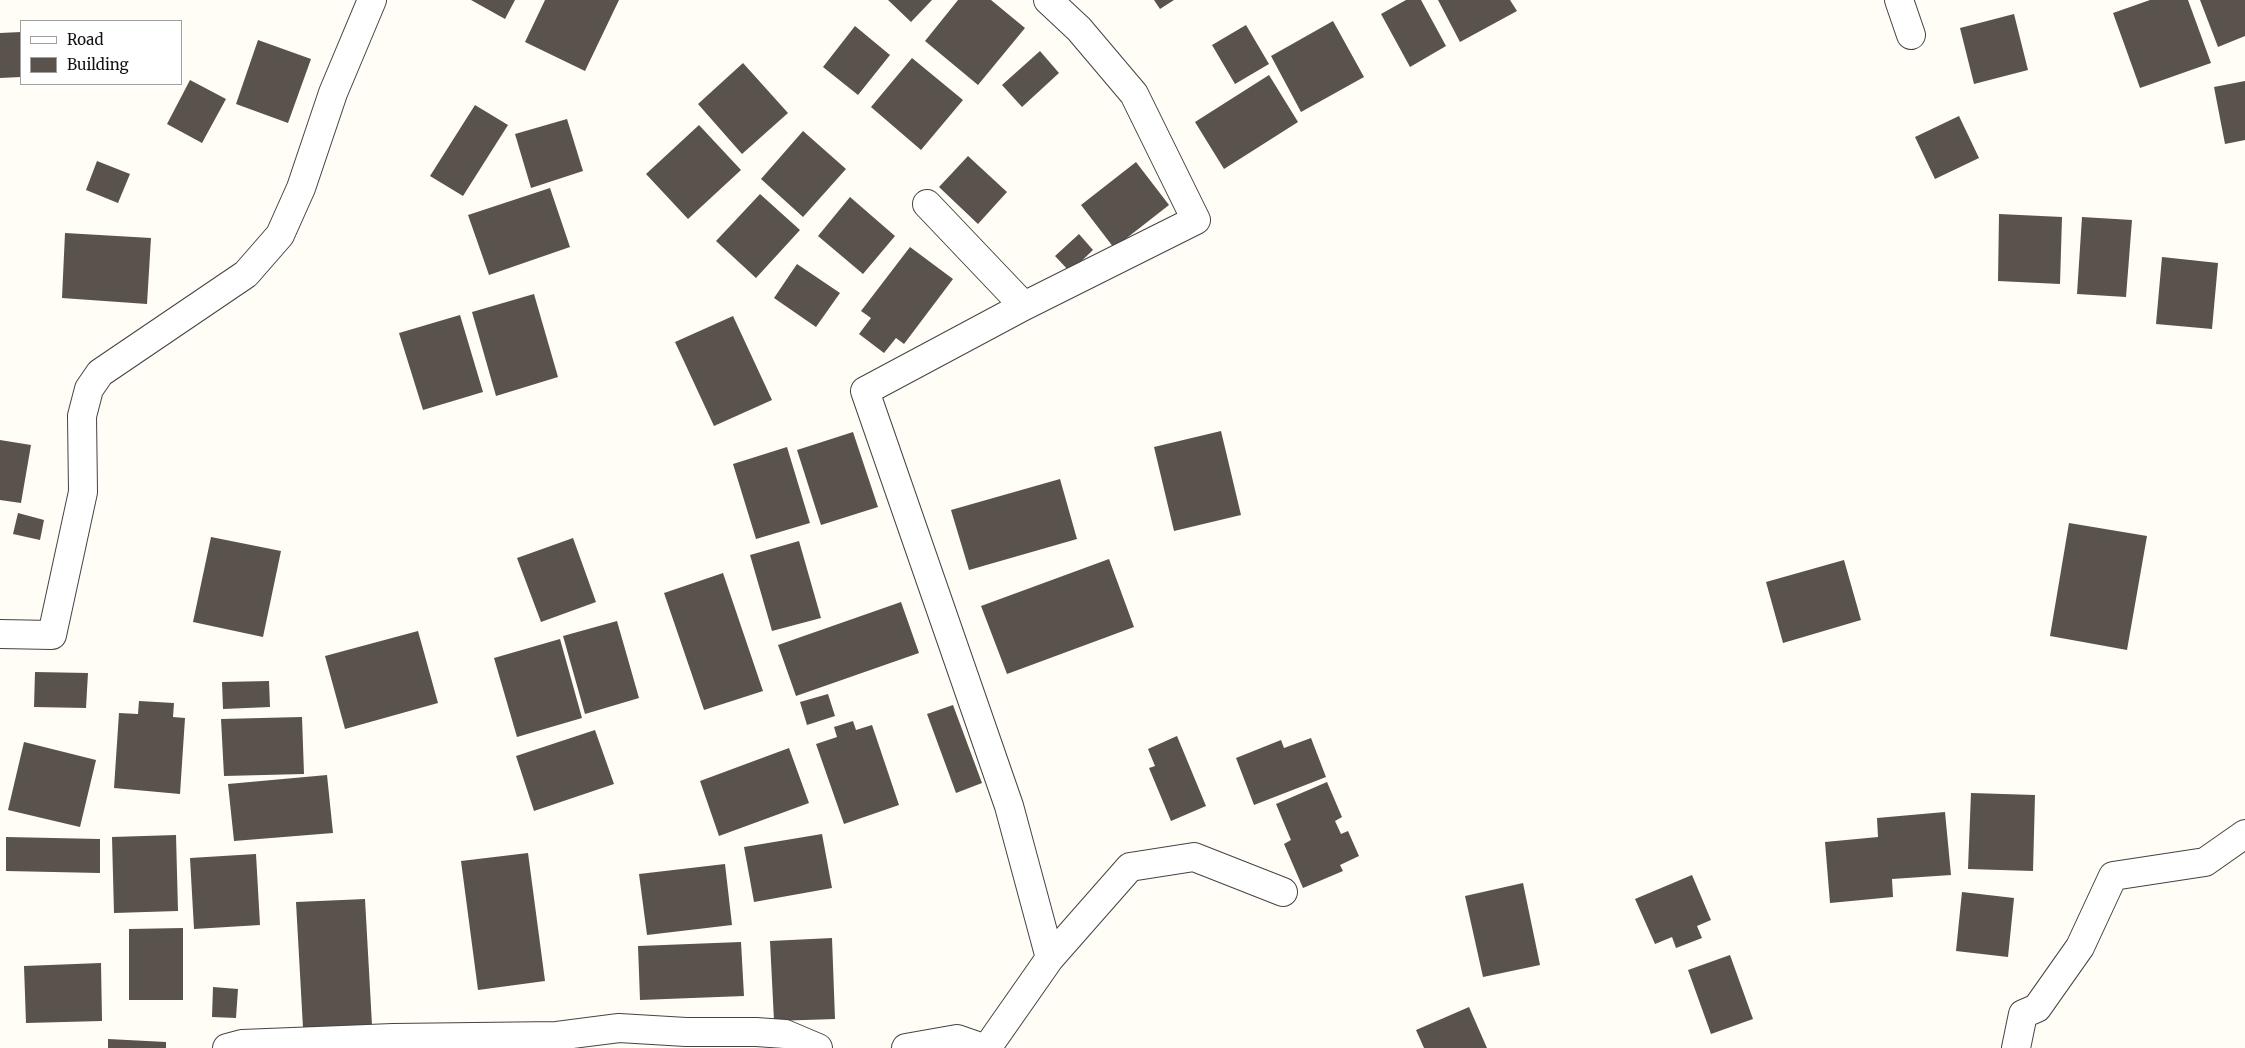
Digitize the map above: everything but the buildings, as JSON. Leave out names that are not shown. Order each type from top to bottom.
[{"type":"street","points":[[0,634],[52,635],[83,492],[82,416],[89,389],[100,372],[246,274],[280,235],[301,188],[333,93],[372,0]]},
{"type":"street","points":[[1048,0],[1079,29],[1134,94],[1196,220],[1024,306],[865,391],[1009,806],[1050,958]]},
{"type":"street","points":[[1899,0],[1911,35]]},
{"type":"street","points":[[927,204],[1024,306]]},
{"type":"street","points":[[2016,1048],[2024,1014],[2037,1008],[2080,947],[2113,876],[2205,862],[2245,834]]},
{"type":"street","points":[[987,1048],[1050,958],[1130,867],[1194,857],[1283,892]]},
{"type":"street","points":[[227,1048],[242,1044],[393,1038],[557,1036],[619,1028],[785,1034],[818,1048]]},
{"type":"street","points":[[906,1048],[957,1039],[983,1048]]}]
